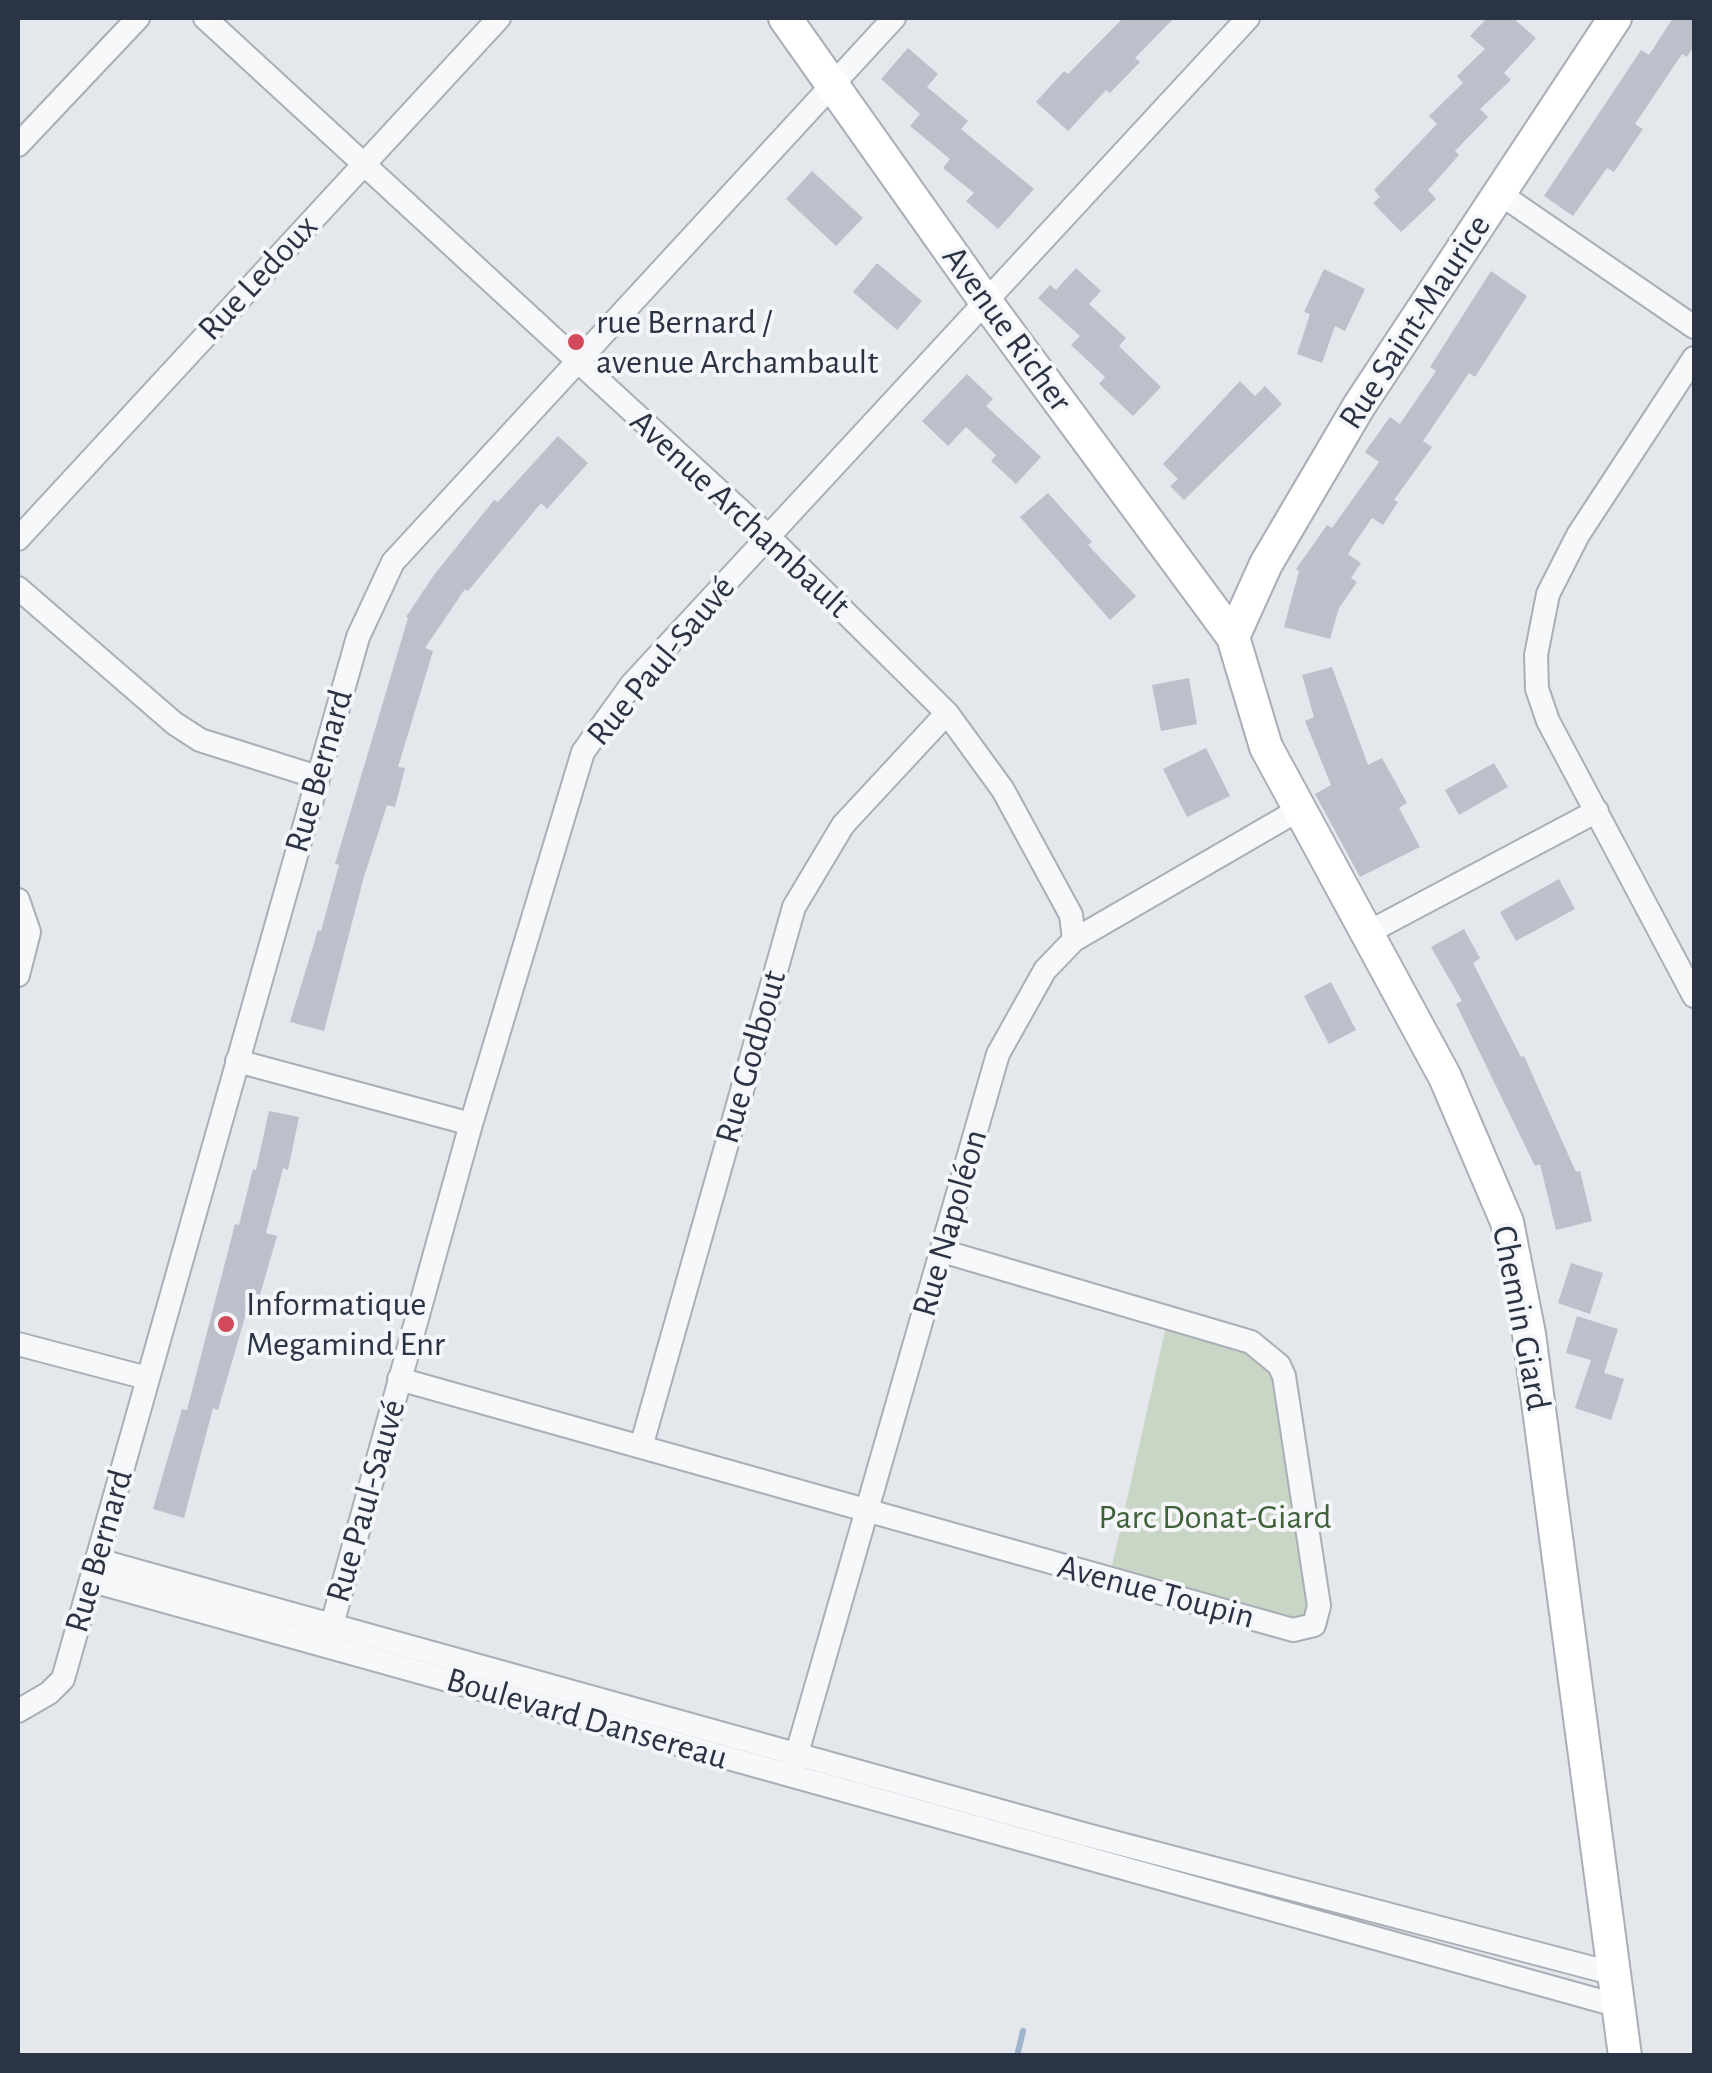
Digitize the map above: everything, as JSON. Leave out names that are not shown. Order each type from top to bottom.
[{"type":"street","points":[[18,145],[138,18]]},
{"type":"street","name":"Avenue Archambault","points":[[204,18],[769,537],[947,713],[1003,790],[1070,915],[1074,940]]},
{"type":"street","name":"Rue Ledoux","points":[[18,539],[499,18]]},
{"type":"street","name":"Avenue Richer","points":[[785,18],[986,302],[1233,637]]},
{"type":"street","name":"Rue Bernard","points":[[18,1711],[50,1693],[63,1679],[316,776],[358,637],[393,562],[894,18]]},
{"type":"street","name":"Rue Paul-Sauvé","points":[[328,1636],[470,1124],[582,752],[632,684],[1248,18]]},
{"type":"street","name":"Rue Saint-Maurice","points":[[1233,637],[1266,564],[1350,422],[1615,18]]},
{"type":"street","points":[[1498,193],[1694,327]]},
{"type":"street","points":[[1694,358],[1578,536],[1548,594],[1536,655],[1537,689],[1548,721],[1694,996]]},
{"type":"street","points":[[18,588],[174,723],[200,740],[316,776]]},
{"type":"street","name":"Chemin Giard","points":[[1233,637],[1266,747],[1445,1077],[1506,1222],[1529,1334],[1625,2056]]},
{"type":"street","name":"Rue Godbout","points":[[640,1447],[794,906],[842,825],[947,713]]},
{"type":"street","name":"Rue Napoléon","points":[[794,1765],[998,1054],[1045,970],[1074,940],[1300,810]]},
{"type":"street","points":[[1366,933],[1597,812]]},
{"type":"street","points":[[18,900],[29,932],[18,974]]},
{"type":"street","points":[[236,1061],[470,1124]]},
{"type":"street","name":"Avenue Toupin","points":[[399,1379],[1294,1630],[1314,1625],[1319,1606],[1284,1376],[1278,1365],[1251,1342],[942,1251]]},
{"type":"street","points":[[18,1344],[147,1378]]},
{"type":"street","name":"Boulevard Dansereau","points":[[95,1571],[1617,1990]]},
{"type":"street","name":"Boulevard Dansereau","points":[[1085,1846],[1617,1990]]},
{"type":"green space","name":"Parc Donat-Giard","points":[[1168,1318],[1279,1365],[1314,1625],[1109,1579]]},
{"type":"building","points":[[1123,18],[1174,18],[1135,58],[1140,62],[1110,93],[1106,90],[1068,131],[1036,102]]},
{"type":"building","points":[[1487,18],[1513,18],[1536,38],[1504,73],[1511,80],[1480,109],[1488,117],[1455,151],[1459,155],[1428,190],[1436,199],[1401,232],[1373,203],[1380,197],[1374,190],[1437,124],[1429,116],[1463,83],[1457,76],[1485,49],[1470,36]]},
{"type":"building","points":[[1673,18],[1694,18],[1694,46],[1687,57],[1682,54],[1635,124],[1643,129],[1614,172],[1607,168],[1573,216],[1544,196],[1641,50],[1649,55]]},
{"type":"building","points":[[908,48],[938,74],[927,87],[968,121],[961,129],[1034,189],[998,229],[966,201],[974,193],[943,168],[950,159],[910,126],[920,114],[881,79]]},
{"type":"building","points":[[812,171],[863,218],[836,246],[786,199]]},
{"type":"building","points":[[877,263],[922,301],[897,330],[853,292]]},
{"type":"building","points":[[1076,268],[1101,291],[1089,304],[1126,338],[1119,346],[1161,387],[1133,416],[1099,384],[1105,377],[1071,345],[1080,336],[1038,298],[1050,285],[1056,290]]},
{"type":"building","points":[[1324,269],[1365,289],[1345,331],[1335,326],[1322,363],[1297,354],[1310,314],[1304,312]]},
{"type":"building","points":[[1491,271],[1527,296],[1475,377],[1469,373],[1423,441],[1432,447],[1394,500],[1398,502],[1383,525],[1372,518],[1348,554],[1361,563],[1351,578],[1357,582],[1339,608],[1330,639],[1284,627],[1299,571],[1296,569],[1327,525],[1332,528],[1379,462],[1365,452],[1390,417],[1400,424],[1436,371],[1430,367]]},
{"type":"building","points":[[967,374],[993,399],[986,406],[1041,457],[1016,484],[991,461],[996,455],[966,427],[948,446],[922,421]]},
{"type":"building","points":[[1240,381],[1255,396],[1265,386],[1282,404],[1184,500],[1170,486],[1178,479],[1163,464]]},
{"type":"building","points":[[558,436],[588,463],[547,509],[541,503],[468,591],[465,589],[425,648],[433,651],[398,767],[405,768],[395,807],[387,805],[363,880],[324,1031],[290,1022],[318,930],[321,931],[339,865],[335,864],[406,617],[494,500],[498,502]]},
{"type":"building","points":[[1048,493],[1092,542],[1088,545],[1136,596],[1110,620],[1020,517]]},
{"type":"building","points":[[1332,667],[1368,765],[1382,758],[1407,803],[1399,808],[1420,847],[1360,877],[1315,794],[1331,785],[1305,721],[1314,717],[1302,675]]},
{"type":"building","points":[[1189,678],[1197,724],[1161,731],[1152,685]]},
{"type":"building","points":[[1206,748],[1230,796],[1187,817],[1163,769]]},
{"type":"building","points":[[1494,763],[1508,787],[1459,815],[1445,790]]},
{"type":"building","points":[[1559,879],[1575,909],[1516,941],[1500,912]]},
{"type":"building","points":[[1464,929],[1480,958],[1473,963],[1521,1057],[1524,1056],[1576,1172],[1580,1171],[1592,1221],[1556,1230],[1540,1164],[1535,1166],[1456,1004],[1462,1001],[1431,947]]},
{"type":"building","points":[[1331,982],[1356,1030],[1329,1044],[1304,996]]},
{"type":"building","points":[[269,1111],[299,1117],[288,1170],[283,1168],[266,1233],[277,1236],[260,1295],[252,1293],[218,1410],[213,1408],[184,1518],[153,1509],[182,1409],[187,1410],[235,1224],[239,1225],[253,1169],[256,1170]]},
{"type":"building","points":[[1571,1263],[1603,1273],[1590,1314],[1558,1303]]},
{"type":"building","points":[[1577,1316],[1618,1329],[1604,1373],[1624,1379],[1611,1420],[1575,1408],[1591,1360],[1566,1353]]},
{"type":"waterway","points":[[1017,2056],[1023,2031]]},
{"type":"place","name":"rue Bernard / avenue Archambault","points":[[576,342]]},
{"type":"place","name":"Informatique Megamind Enr","points":[[226,1324]]}]
